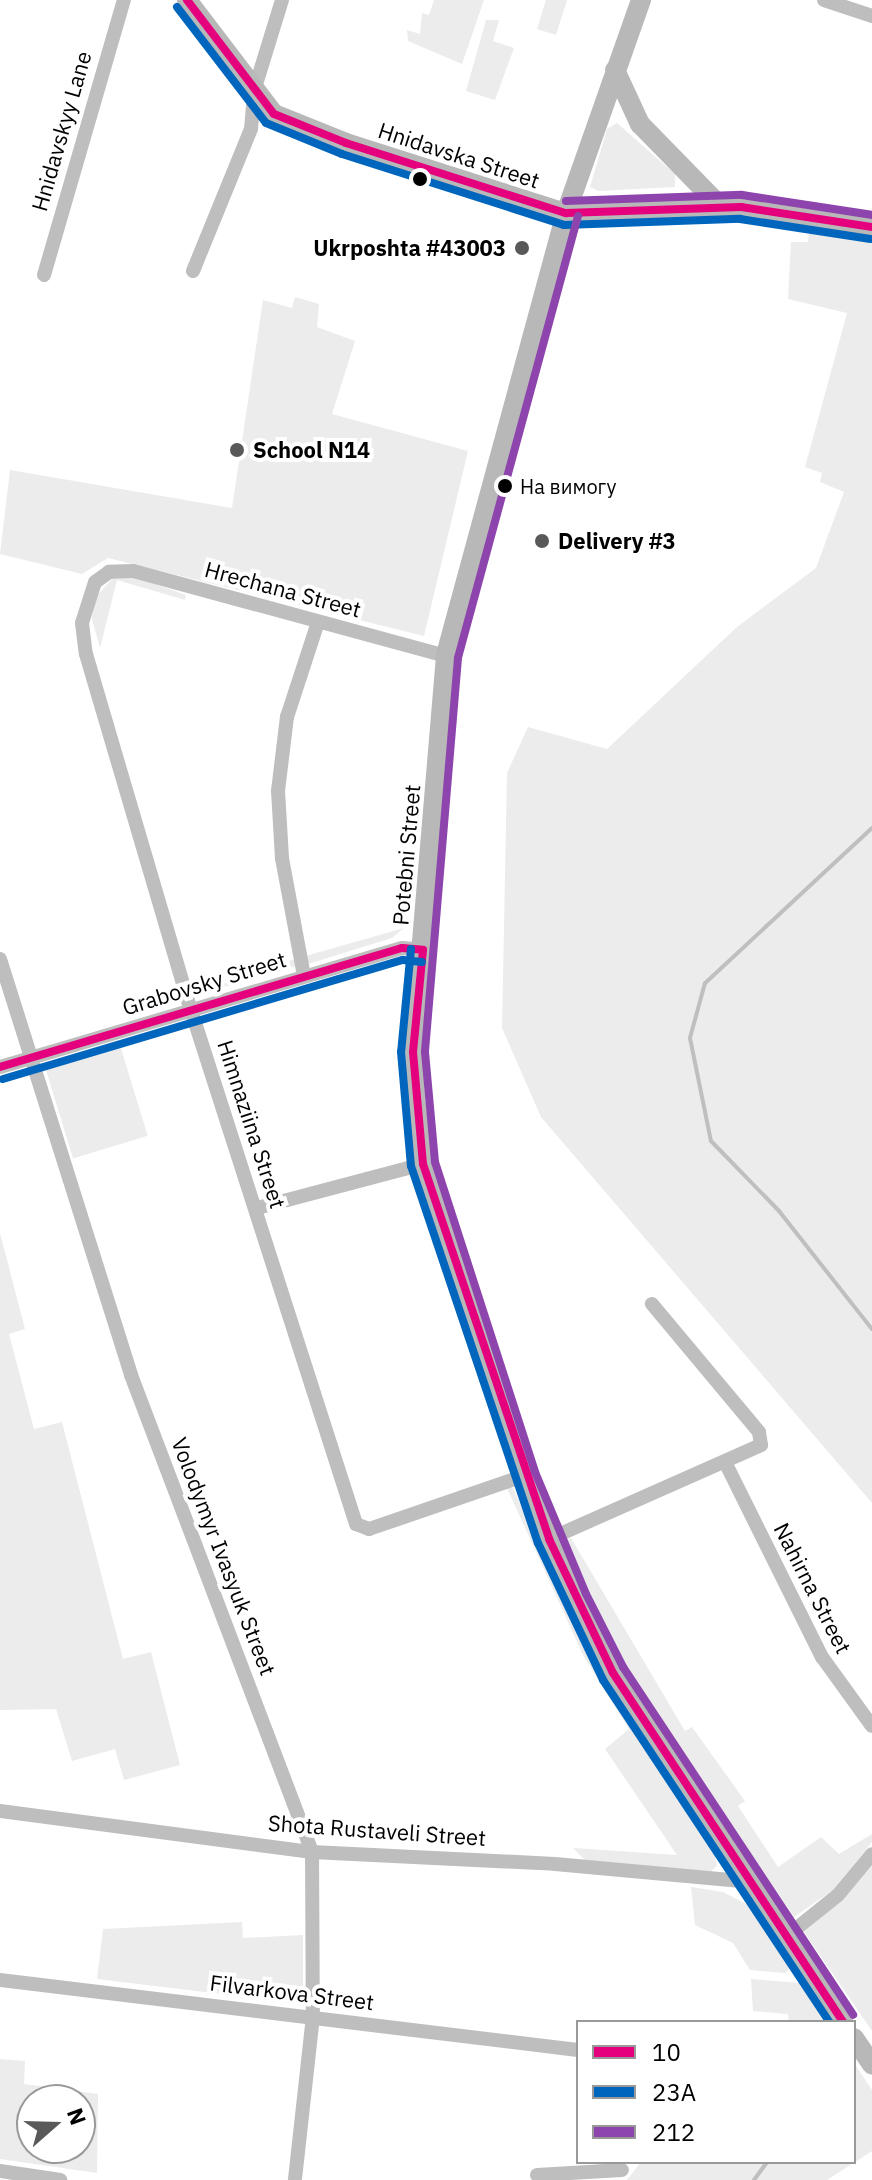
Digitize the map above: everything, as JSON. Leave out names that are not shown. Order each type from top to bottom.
[{"type":"street","name":"Hnidavskyy Lane","points":[[44,275],[124,0]]},
{"type":"street","name":"Hnidavska Street","points":[[187,0],[254,91],[286,121],[566,213],[721,207],[872,227]]},
{"type":"street","points":[[193,271],[251,129],[254,91],[282,0]]},
{"type":"street","name":"Potebni Street","points":[[641,0],[566,213],[446,656],[413,1052],[423,1164],[524,1476],[549,1539],[613,1673],[842,2020]]},
{"type":"street","points":[[824,0],[872,16]]},
{"type":"street","points":[[615,70],[640,124],[721,207]]},
{"type":"street","name":"Hrechana Street","points":[[109,572],[133,571],[446,656]]},
{"type":"street","name":"Himnaziina Street","points":[[109,572],[87,597],[82,623],[86,654],[191,1010],[356,1524],[369,1529],[524,1476]]},
{"type":"street","points":[[304,976],[287,896],[278,791],[287,717],[318,622]]},
{"type":"street","name":"Grabovsky Street","points":[[0,1067],[402,948],[423,950]]},
{"type":"street","name":"Volodymyr Ivasyuk Street","points":[[0,959],[131,1375],[312,1852],[313,2016],[295,2180]]},
{"type":"street","points":[[257,1208],[423,1164]]},
{"type":"street","points":[[549,1539],[758,1448],[761,1437],[652,1304]]},
{"type":"street","name":"Nahirna Street","points":[[726,1464],[822,1657],[872,1726]]},
{"type":"street","name":"Shota Rustaveli Street","points":[[0,1811],[312,1852],[555,1864],[752,1882]]},
{"type":"street","points":[[787,1936],[838,1895],[872,1854]]},
{"type":"street","name":"Filvarkova Street","points":[[0,1980],[576,2050]]},
{"type":"street","name":"Potebni Street","points":[[856,2040],[871,2063]]},
{"type":"street","points":[[0,2171],[60,2180]]},
{"type":"street","points":[[537,2175],[623,2171]]},
{"type":"shaded area","points":[[434,0],[484,0],[462,64],[408,41],[407,30],[420,34],[422,13],[429,15]]},
{"type":"shaded area","points":[[546,0],[567,0],[556,35],[537,29]]},
{"type":"shaded area","points":[[486,20],[499,20],[493,41],[514,48],[495,100],[466,91]]},
{"type":"shaded area","points":[[617,123],[675,174],[675,187],[598,191],[590,187],[607,129]]},
{"type":"shaded area","points":[[809,229],[872,240],[872,1503],[541,1117],[502,1028],[507,773],[528,727],[607,749],[737,627],[816,568],[844,492],[820,482],[822,473],[805,467],[847,313],[788,299],[791,242],[808,242]]},
{"type":"shaded area","points":[[295,297],[319,304],[317,327],[355,341],[332,414],[468,451],[424,636],[108,558],[82,574],[0,554],[10,470],[232,508],[263,300],[292,308]]},
{"type":"shaded area","points":[[132,576],[186,595],[185,600],[117,580],[100,648],[92,619],[94,599],[113,578]]},
{"type":"shaded area","points":[[404,928],[392,938],[308,964],[302,957]]},
{"type":"shaded area","points":[[296,959],[298,966],[195,995],[193,988]]},
{"type":"shaded area","points":[[119,1042],[148,1136],[73,1159],[44,1065]]},
{"type":"shaded area","points":[[0,1233],[25,1329],[9,1334],[34,1429],[62,1422],[123,1659],[151,1652],[180,1765],[124,1780],[115,1749],[72,1761],[56,1709],[0,1710]]},
{"type":"shaded area","points":[[507,1488],[513,1488],[586,1653],[715,1855],[717,1866],[711,1871],[701,1875],[586,1861],[573,1848],[677,1855],[605,1749],[629,1729],[583,1655]]},
{"type":"shaded area","points":[[571,1538],[685,1731],[692,1727],[745,1801],[738,1806],[778,1867],[821,1837],[839,1854],[872,1834],[872,1842],[833,1890],[794,1917],[628,1673],[561,1542]]},
{"type":"shaded area","points":[[872,1864],[872,2031],[804,1932],[843,1899]]},
{"type":"shaded area","points":[[691,1887],[723,1892],[748,1905],[790,1968],[785,1973],[750,1970],[733,1943],[695,1925]]},
{"type":"shaded area","points":[[242,1922],[243,1938],[303,1935],[303,2004],[97,1979],[103,1929]]},
{"type":"shaded area","points":[[751,1979],[801,1983],[823,2020],[789,2020],[788,2014],[753,2011]]},
{"type":"shaded area","points":[[0,2059],[25,2061],[24,2084],[16,2084],[16,2161],[0,2159]]},
{"type":"shaded area","points":[[856,2066],[872,2090],[872,2151],[856,2161]]},
{"type":"shaded area","points":[[96,2094],[98,2094],[97,2173],[35,2164],[96,2164]]},
{"type":"shaded area","points":[[639,2164],[852,2164],[827,2180],[627,2180]]},
{"type":"waterway","points":[[872,828],[705,983],[690,1038],[711,1141],[779,1211],[872,1329]]},
{"type":"waterway","points":[[754,2180],[766,2164]]},
{"type":"transit line","name":"10","points":[[187,0],[274,114],[346,143],[566,213],[741,207],[872,227]]},
{"type":"transit line","name":"23А","points":[[177,7],[266,123],[342,154],[564,225],[740,219],[870,239]]},
{"type":"transit line","name":"212","points":[[566,201],[742,195],[872,215]]},
{"type":"transit line","name":"212","points":[[578,216],[458,658],[425,1052],[435,1162],[535,1472],[586,1594],[623,1667],[853,2015]]},
{"type":"transit line","name":"10","points":[[0,1067],[402,948],[423,950]]},
{"type":"transit line","name":"23А","points":[[411,949],[401,1052],[411,1166],[538,1543],[603,1680],[828,2020]]},
{"type":"transit line","name":"10","points":[[423,950],[413,1052],[423,1164],[549,1539],[613,1673],[842,2020]]},
{"type":"transit line","name":"23А","points":[[3,1079],[403,960],[422,962]]},
{"type":"place","name":"Ukrposhta #43003","points":[[522,248]]},
{"type":"place","name":"School N14","points":[[237,450]]},
{"type":"place","name":"На вимогу","points":[[505,486]]},
{"type":"place","name":"Delivery #3","points":[[542,541]]}]
